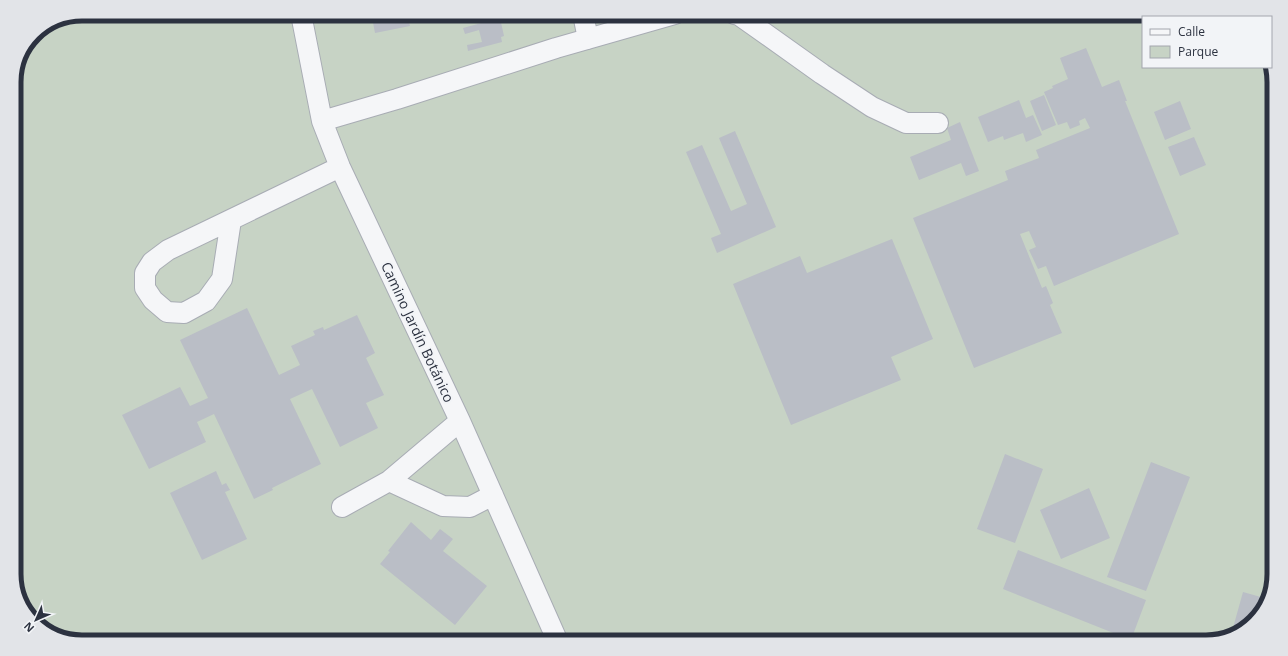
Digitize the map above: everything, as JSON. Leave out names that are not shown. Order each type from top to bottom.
[{"type":"lane","name":"Camino Jardín Botánico","points":[[302,21],[322,121],[340,167],[460,421],[555,635]]},
{"type":"lane","points":[[584,21],[588,39]]},
{"type":"lane","points":[[322,121],[651,21]]},
{"type":"lane","points":[[747,21],[822,74],[872,107],[906,122],[938,123]]},
{"type":"lane","points":[[231,220],[222,279],[206,301],[184,313],[166,312],[153,300],[145,288],[145,273],[152,262],[168,250],[340,167]]},
{"type":"lane","points":[[342,507],[389,481],[460,421]]},
{"type":"lane","points":[[389,481],[443,506],[470,507],[493,495]]},
{"type":"green space","points":[[82,21],[1142,21],[1142,68],[1265,68],[1267,78],[1267,574],[1266,586],[1261,601],[1252,614],[1236,627],[1221,633],[1206,635],[82,635],[67,633],[55,629],[42,620],[31,608],[24,593],[21,578],[21,78],[27,55],[34,45],[42,36],[59,26],[70,22]]},
{"type":"building","points":[[373,21],[409,21],[410,26],[375,33]]},
{"type":"building","points":[[489,21],[501,21],[504,36],[501,37],[502,42],[468,51],[467,45],[482,42],[479,30],[465,34],[463,28]]},
{"type":"building","points":[[1086,48],[1102,87],[1119,80],[1127,101],[1125,101],[1179,234],[1054,286],[1046,266],[1038,269],[1029,250],[1036,247],[1029,231],[1020,234],[1042,288],[1046,286],[1053,303],[1050,305],[1062,333],[974,368],[913,218],[1008,180],[1005,171],[1039,158],[1036,150],[1090,128],[1085,118],[1079,121],[1080,125],[1070,129],[1067,122],[1058,125],[1044,92],[1053,88],[1052,86],[1068,79],[1060,58]]},
{"type":"building","points":[[1044,95],[1056,125],[1042,131],[1030,101]]},
{"type":"building","points":[[1019,100],[1026,118],[1033,115],[1042,135],[1026,142],[1023,133],[1004,140],[1003,136],[988,142],[978,117]]},
{"type":"building","points":[[1180,101],[1191,129],[1165,140],[1154,112]]},
{"type":"building","points":[[960,122],[979,171],[966,176],[961,163],[919,180],[910,157],[951,140],[947,128]]},
{"type":"building","points":[[735,131],[776,227],[717,253],[711,238],[721,234],[686,152],[702,145],[731,211],[747,204],[719,138]]},
{"type":"building","points":[[1194,137],[1206,165],[1180,176],[1168,147]]},
{"type":"building","points":[[892,239],[933,339],[891,357],[901,380],[791,425],[733,284],[800,256],[807,273]]},
{"type":"building","points":[[247,308],[279,375],[300,365],[291,346],[315,335],[313,331],[323,327],[324,330],[357,315],[375,353],[366,358],[384,395],[366,403],[378,428],[340,447],[312,389],[290,399],[321,464],[272,488],[273,490],[254,499],[214,414],[197,422],[206,442],[149,469],[122,415],[180,387],[190,406],[208,398],[180,340]]},
{"type":"building","points":[[1005,454],[1043,469],[1015,543],[977,529]]},
{"type":"building","points":[[1151,462],[1190,477],[1146,591],[1107,577]]},
{"type":"building","points":[[216,471],[222,485],[226,483],[230,490],[225,492],[247,539],[202,560],[170,493]]},
{"type":"building","points":[[1089,488],[1110,538],[1061,559],[1040,510]]},
{"type":"building","points":[[411,522],[431,540],[440,529],[453,539],[443,551],[487,586],[455,625],[380,564],[390,552],[388,551]]},
{"type":"building","points":[[1018,550],[1146,600],[1133,635],[1118,635],[1003,589]]},
{"type":"building","points":[[1243,592],[1262,597],[1252,614],[1246,620],[1233,628]]}]
